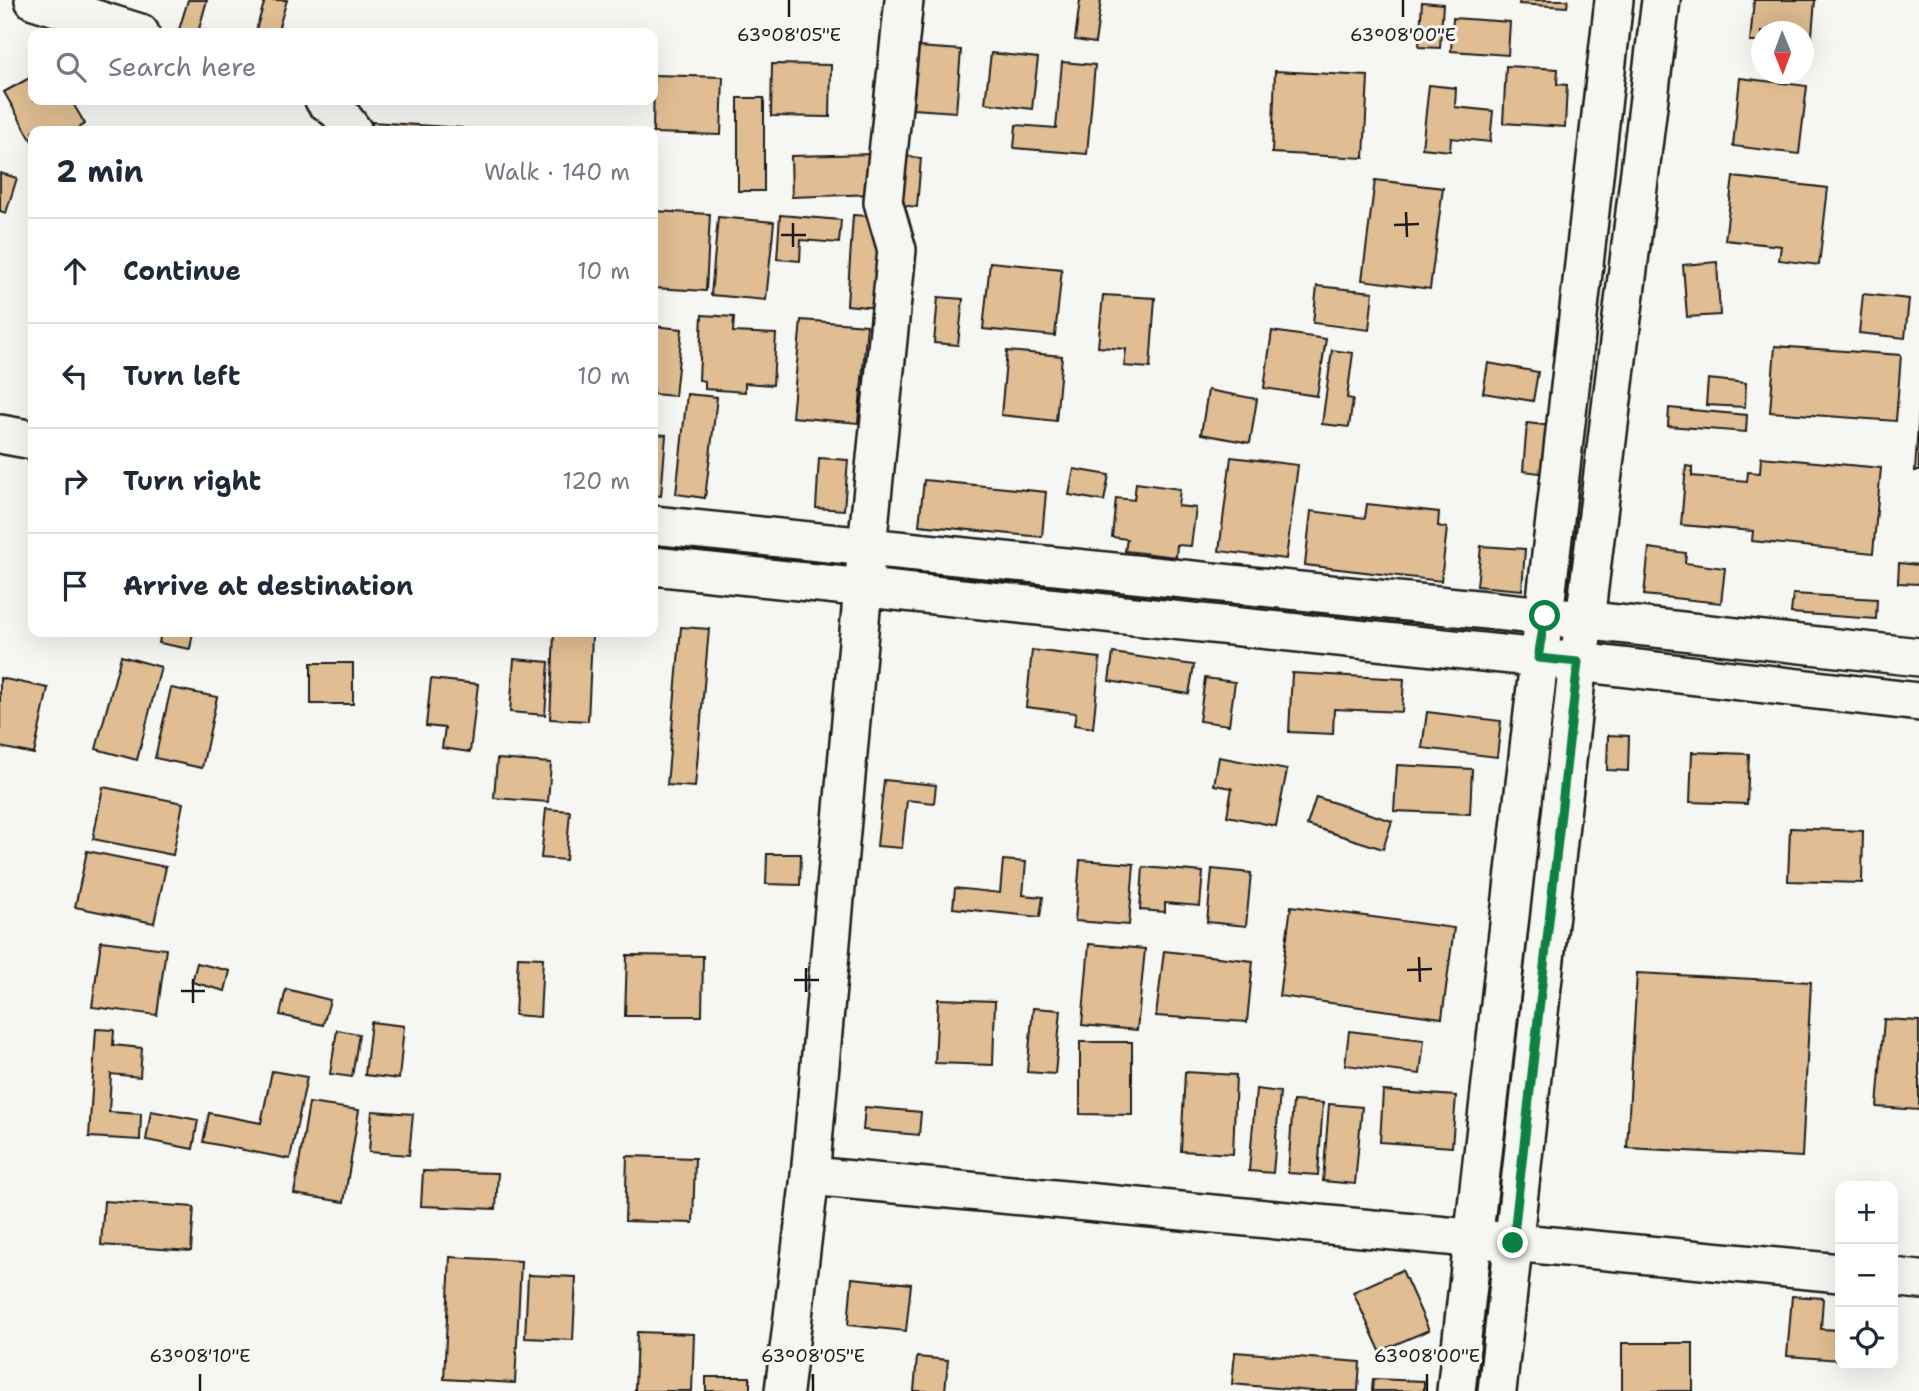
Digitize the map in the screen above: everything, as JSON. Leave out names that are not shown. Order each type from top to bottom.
[{"type":"street","points":[[34,0],[124,28]]},
{"type":"street","points":[[784,1391],[810,1176],[863,587],[897,250],[883,202],[904,0]]},
{"type":"street","points":[[1456,1391],[1614,0]]},
{"type":"street","points":[[1497,1391],[1578,662],[1586,620],[1661,0]]},
{"type":"street","points":[[330,105],[349,126]]},
{"type":"street","points":[[0,434],[28,439]]},
{"type":"street","points":[[658,525],[1919,657]]},
{"type":"street","points":[[658,566],[1578,662],[1919,702]]},
{"type":"street","points":[[810,1176],[1835,1273]]},
{"type":"street","points":[[1898,1278],[1919,1280]]},
{"type":"building","points":[[188,0],[207,0],[199,28],[180,28]]},
{"type":"building","points":[[265,0],[287,0],[279,28],[257,28]]},
{"type":"building","points":[[1080,0],[1101,0],[1095,43],[1075,40]]},
{"type":"building","points":[[1520,0],[1568,0],[1567,7],[1519,4]]},
{"type":"building","points":[[1754,0],[1815,0],[1813,21],[1752,21]]},
{"type":"building","points":[[1422,2],[1443,4],[1440,48],[1419,47]]},
{"type":"building","points":[[1453,18],[1510,22],[1508,55],[1451,51]]},
{"type":"building","points":[[918,47],[961,50],[956,112],[913,109]]},
{"type":"building","points":[[991,53],[1038,58],[1032,109],[985,103]]},
{"type":"building","points":[[1062,62],[1095,65],[1087,154],[1014,148],[1016,125],[1056,128]]},
{"type":"building","points":[[772,64],[831,65],[830,117],[771,116]]},
{"type":"building","points":[[1506,66],[1558,69],[1557,84],[1567,85],[1565,127],[1503,123]]},
{"type":"building","points":[[1275,71],[1368,76],[1364,158],[1272,153]]},
{"type":"building","points":[[658,75],[723,77],[721,135],[658,133],[658,126],[653,126],[653,105],[658,105]]},
{"type":"building","points":[[1740,78],[1751,79],[1751,84],[1807,86],[1799,154],[1733,146]]},
{"type":"building","points":[[28,79],[28,105],[74,105],[85,124],[28,126],[28,134],[4,92]]},
{"type":"building","points":[[1429,85],[1456,88],[1455,107],[1493,111],[1490,142],[1451,138],[1450,151],[1422,148]]},
{"type":"building","points":[[738,98],[764,98],[764,191],[738,191]]},
{"type":"building","points":[[372,122],[432,126],[372,126]]},
{"type":"building","points":[[873,154],[874,194],[792,197],[791,156]]},
{"type":"building","points":[[897,155],[921,158],[917,207],[892,204]]},
{"type":"building","points":[[0,173],[17,178],[6,213],[0,211]]},
{"type":"building","points":[[1733,177],[1828,188],[1819,265],[1779,260],[1781,246],[1725,240]]},
{"type":"building","points":[[1375,180],[1443,188],[1430,289],[1362,280]]},
{"type":"building","points":[[658,211],[710,214],[706,291],[658,288]]},
{"type":"building","points":[[780,215],[841,220],[839,243],[801,240],[800,261],[777,259]]},
{"type":"building","points":[[853,215],[882,217],[876,308],[847,305]]},
{"type":"building","points":[[718,217],[774,222],[766,300],[711,295]]},
{"type":"building","points":[[990,262],[1062,269],[1055,336],[983,329]]},
{"type":"building","points":[[1717,262],[1720,315],[1687,317],[1683,265]]},
{"type":"building","points":[[1317,286],[1373,292],[1369,330],[1313,323]]},
{"type":"building","points":[[1863,294],[1909,299],[1905,338],[1859,333]]},
{"type":"building","points":[[1103,295],[1155,298],[1150,368],[1124,366],[1126,349],[1098,347]]},
{"type":"building","points":[[938,297],[963,299],[958,345],[934,343]]},
{"type":"building","points":[[702,315],[734,317],[733,332],[776,334],[773,385],[745,383],[745,392],[705,389],[705,381],[699,380]]},
{"type":"building","points":[[801,320],[867,325],[858,423],[792,417]]},
{"type":"building","points":[[658,327],[682,329],[675,396],[658,394]]},
{"type":"building","points":[[1272,331],[1326,339],[1317,396],[1264,388]]},
{"type":"building","points":[[1775,346],[1901,355],[1896,421],[1770,412]]},
{"type":"building","points":[[1332,350],[1353,353],[1347,398],[1353,399],[1349,427],[1322,424]]},
{"type":"building","points":[[1007,351],[1062,356],[1056,421],[1001,415]]},
{"type":"building","points":[[1488,363],[1538,372],[1533,401],[1483,393]]},
{"type":"building","points":[[1708,379],[1746,383],[1745,407],[1706,405]]},
{"type":"building","points":[[1208,390],[1257,399],[1250,443],[1201,434]]},
{"type":"building","points":[[687,394],[717,397],[705,498],[676,494]]},
{"type":"building","points":[[1669,408],[1747,415],[1746,432],[1668,426]]},
{"type":"building","points":[[1919,409],[1919,471],[1915,471]]},
{"type":"building","points":[[1527,423],[1552,426],[1547,474],[1523,471]]},
{"type":"building","points":[[658,434],[666,435],[661,496],[658,496]]},
{"type":"building","points":[[1231,457],[1298,465],[1286,559],[1219,551]]},
{"type":"building","points":[[1761,457],[1881,468],[1873,553],[1752,541],[1753,531],[1681,525],[1686,466],[1692,467],[1692,476],[1747,481],[1748,472],[1760,473]]},
{"type":"building","points":[[819,458],[848,460],[844,510],[816,508]]},
{"type":"building","points":[[1074,469],[1109,475],[1104,501],[1069,495]]},
{"type":"building","points":[[924,480],[1046,492],[1042,537],[919,525]]},
{"type":"building","points":[[1136,483],[1180,489],[1178,506],[1196,508],[1191,546],[1177,545],[1176,557],[1125,551],[1127,539],[1112,537],[1116,498],[1134,500]]},
{"type":"building","points":[[1367,504],[1439,512],[1438,526],[1447,528],[1441,581],[1305,565],[1311,511],[1365,518]]},
{"type":"building","points":[[1481,546],[1525,549],[1522,590],[1477,586]]},
{"type":"building","points":[[1649,548],[1686,553],[1685,563],[1725,568],[1721,603],[1644,595]]},
{"type":"building","points":[[1899,563],[1919,565],[1919,584],[1898,583]]},
{"type":"building","points":[[1793,594],[1877,599],[1876,619],[1791,613]]},
{"type":"building","points":[[681,627],[709,629],[695,787],[667,785]]},
{"type":"building","points":[[160,637],[192,637],[190,649],[159,643]]},
{"type":"building","points":[[554,637],[592,637],[588,721],[550,719]]},
{"type":"building","points":[[1032,650],[1100,658],[1093,728],[1074,725],[1076,713],[1026,707]]},
{"type":"building","points":[[1113,653],[1194,665],[1189,694],[1109,681]]},
{"type":"building","points":[[121,656],[161,667],[137,760],[96,749]]},
{"type":"building","points":[[514,659],[549,662],[545,715],[510,712]]},
{"type":"building","points":[[311,663],[353,663],[353,704],[311,704]]},
{"type":"building","points":[[1292,673],[1404,679],[1402,712],[1334,709],[1333,734],[1289,732]]},
{"type":"building","points":[[0,678],[48,688],[34,754],[0,747]]},
{"type":"building","points":[[1205,678],[1235,682],[1229,725],[1199,721]]},
{"type":"building","points":[[431,679],[478,684],[470,752],[442,748],[445,728],[426,726]]},
{"type":"building","points":[[171,688],[217,697],[202,768],[155,758]]},
{"type":"building","points":[[1427,712],[1501,721],[1497,757],[1422,748]]},
{"type":"building","points":[[1608,735],[1629,736],[1628,771],[1607,770]]},
{"type":"building","points":[[1692,752],[1749,754],[1747,804],[1690,802]]},
{"type":"building","points":[[1219,757],[1287,770],[1276,826],[1227,816],[1232,788],[1214,785]]},
{"type":"building","points":[[497,759],[551,763],[548,802],[494,798]]},
{"type":"building","points":[[1397,765],[1472,769],[1470,814],[1394,811]]},
{"type":"building","points":[[884,780],[936,785],[934,803],[907,800],[902,848],[877,846]]},
{"type":"building","points":[[103,787],[183,803],[173,855],[93,839]]},
{"type":"building","points":[[1316,797],[1392,821],[1383,849],[1307,825]]},
{"type":"building","points":[[546,809],[570,811],[566,860],[541,858]]},
{"type":"building","points":[[1790,828],[1863,831],[1862,883],[1788,881]]},
{"type":"building","points":[[87,851],[166,867],[154,923],[75,907]]},
{"type":"building","points":[[767,854],[801,854],[800,885],[766,884]]},
{"type":"building","points":[[1003,860],[1026,862],[1023,895],[1043,897],[1040,917],[953,908],[955,888],[1000,893]]},
{"type":"building","points":[[1080,860],[1134,864],[1129,925],[1075,921]]},
{"type":"building","points":[[1143,867],[1203,872],[1200,906],[1165,903],[1165,912],[1140,910]]},
{"type":"building","points":[[1212,869],[1251,873],[1246,926],[1207,922]]},
{"type":"building","points":[[1291,906],[1454,928],[1442,1018],[1279,996]]},
{"type":"building","points":[[101,941],[166,949],[157,1015],[92,1007]]},
{"type":"building","points":[[1089,944],[1145,949],[1137,1030],[1082,1025]]},
{"type":"building","points":[[1164,951],[1253,961],[1247,1022],[1156,1016]]},
{"type":"building","points":[[627,955],[703,956],[702,1016],[625,1016]]},
{"type":"building","points":[[518,957],[543,958],[540,1017],[515,1015]]},
{"type":"building","points":[[197,963],[230,971],[225,991],[192,982]]},
{"type":"building","points":[[1637,973],[1811,982],[1802,1157],[1627,1148]]},
{"type":"building","points":[[286,989],[330,1000],[323,1025],[280,1015]]},
{"type":"building","points":[[938,999],[995,1001],[993,1065],[935,1063]]},
{"type":"building","points":[[1033,1008],[1061,1010],[1055,1074],[1027,1072]]},
{"type":"building","points":[[1884,1019],[1919,1021],[1919,1110],[1877,1107]]},
{"type":"building","points":[[371,1022],[404,1026],[399,1079],[365,1075]]},
{"type":"building","points":[[96,1029],[114,1030],[113,1045],[142,1048],[140,1077],[111,1074],[109,1112],[141,1114],[140,1140],[89,1137]]},
{"type":"building","points":[[337,1030],[359,1034],[352,1077],[330,1074]]},
{"type":"building","points":[[1349,1031],[1424,1040],[1420,1074],[1345,1065]]},
{"type":"building","points":[[1080,1042],[1132,1042],[1132,1115],[1080,1114]]},
{"type":"building","points":[[272,1071],[307,1077],[290,1159],[203,1142],[209,1113],[261,1123]]},
{"type":"building","points":[[1185,1072],[1236,1075],[1233,1154],[1181,1151]]},
{"type":"building","points":[[1256,1089],[1280,1092],[1273,1173],[1249,1171]]},
{"type":"building","points":[[1383,1091],[1456,1096],[1452,1147],[1380,1142]]},
{"type":"building","points":[[1293,1101],[1323,1103],[1318,1175],[1288,1173]]},
{"type":"building","points":[[309,1103],[359,1110],[344,1202],[294,1194]]},
{"type":"building","points":[[1329,1104],[1362,1107],[1355,1184],[1323,1181]]},
{"type":"building","points":[[865,1107],[921,1112],[919,1135],[863,1130]]},
{"type":"building","points":[[151,1111],[198,1120],[193,1149],[146,1140]]},
{"type":"building","points":[[372,1111],[413,1114],[409,1155],[369,1152]]},
{"type":"building","points":[[627,1156],[695,1158],[693,1223],[625,1221]]},
{"type":"building","points":[[423,1171],[498,1173],[496,1209],[421,1206]]},
{"type":"building","points":[[104,1201],[194,1207],[191,1251],[101,1245]]},
{"type":"building","points":[[450,1257],[521,1261],[515,1383],[444,1379]]},
{"type":"building","points":[[1402,1270],[1429,1330],[1380,1351],[1353,1292]]},
{"type":"building","points":[[528,1275],[576,1277],[573,1340],[525,1338]]},
{"type":"building","points":[[852,1278],[911,1284],[906,1331],[848,1325]]},
{"type":"building","points":[[1792,1296],[1823,1298],[1821,1329],[1835,1330],[1835,1360],[1787,1356]]},
{"type":"building","points":[[637,1332],[694,1334],[692,1391],[635,1391]]},
{"type":"building","points":[[1622,1343],[1693,1343],[1693,1391],[1622,1391]]},
{"type":"building","points":[[1235,1352],[1360,1362],[1358,1391],[1311,1391],[1232,1384]]},
{"type":"building","points":[[917,1357],[948,1360],[945,1391],[914,1391]]},
{"type":"building","points":[[706,1377],[750,1377],[750,1391],[706,1391]]},
{"type":"building","points":[[1373,1379],[1424,1381],[1424,1391],[1372,1391]]},
{"type":"route","points":[[1513,1243],[1578,662],[1538,658],[1545,616]]}]
